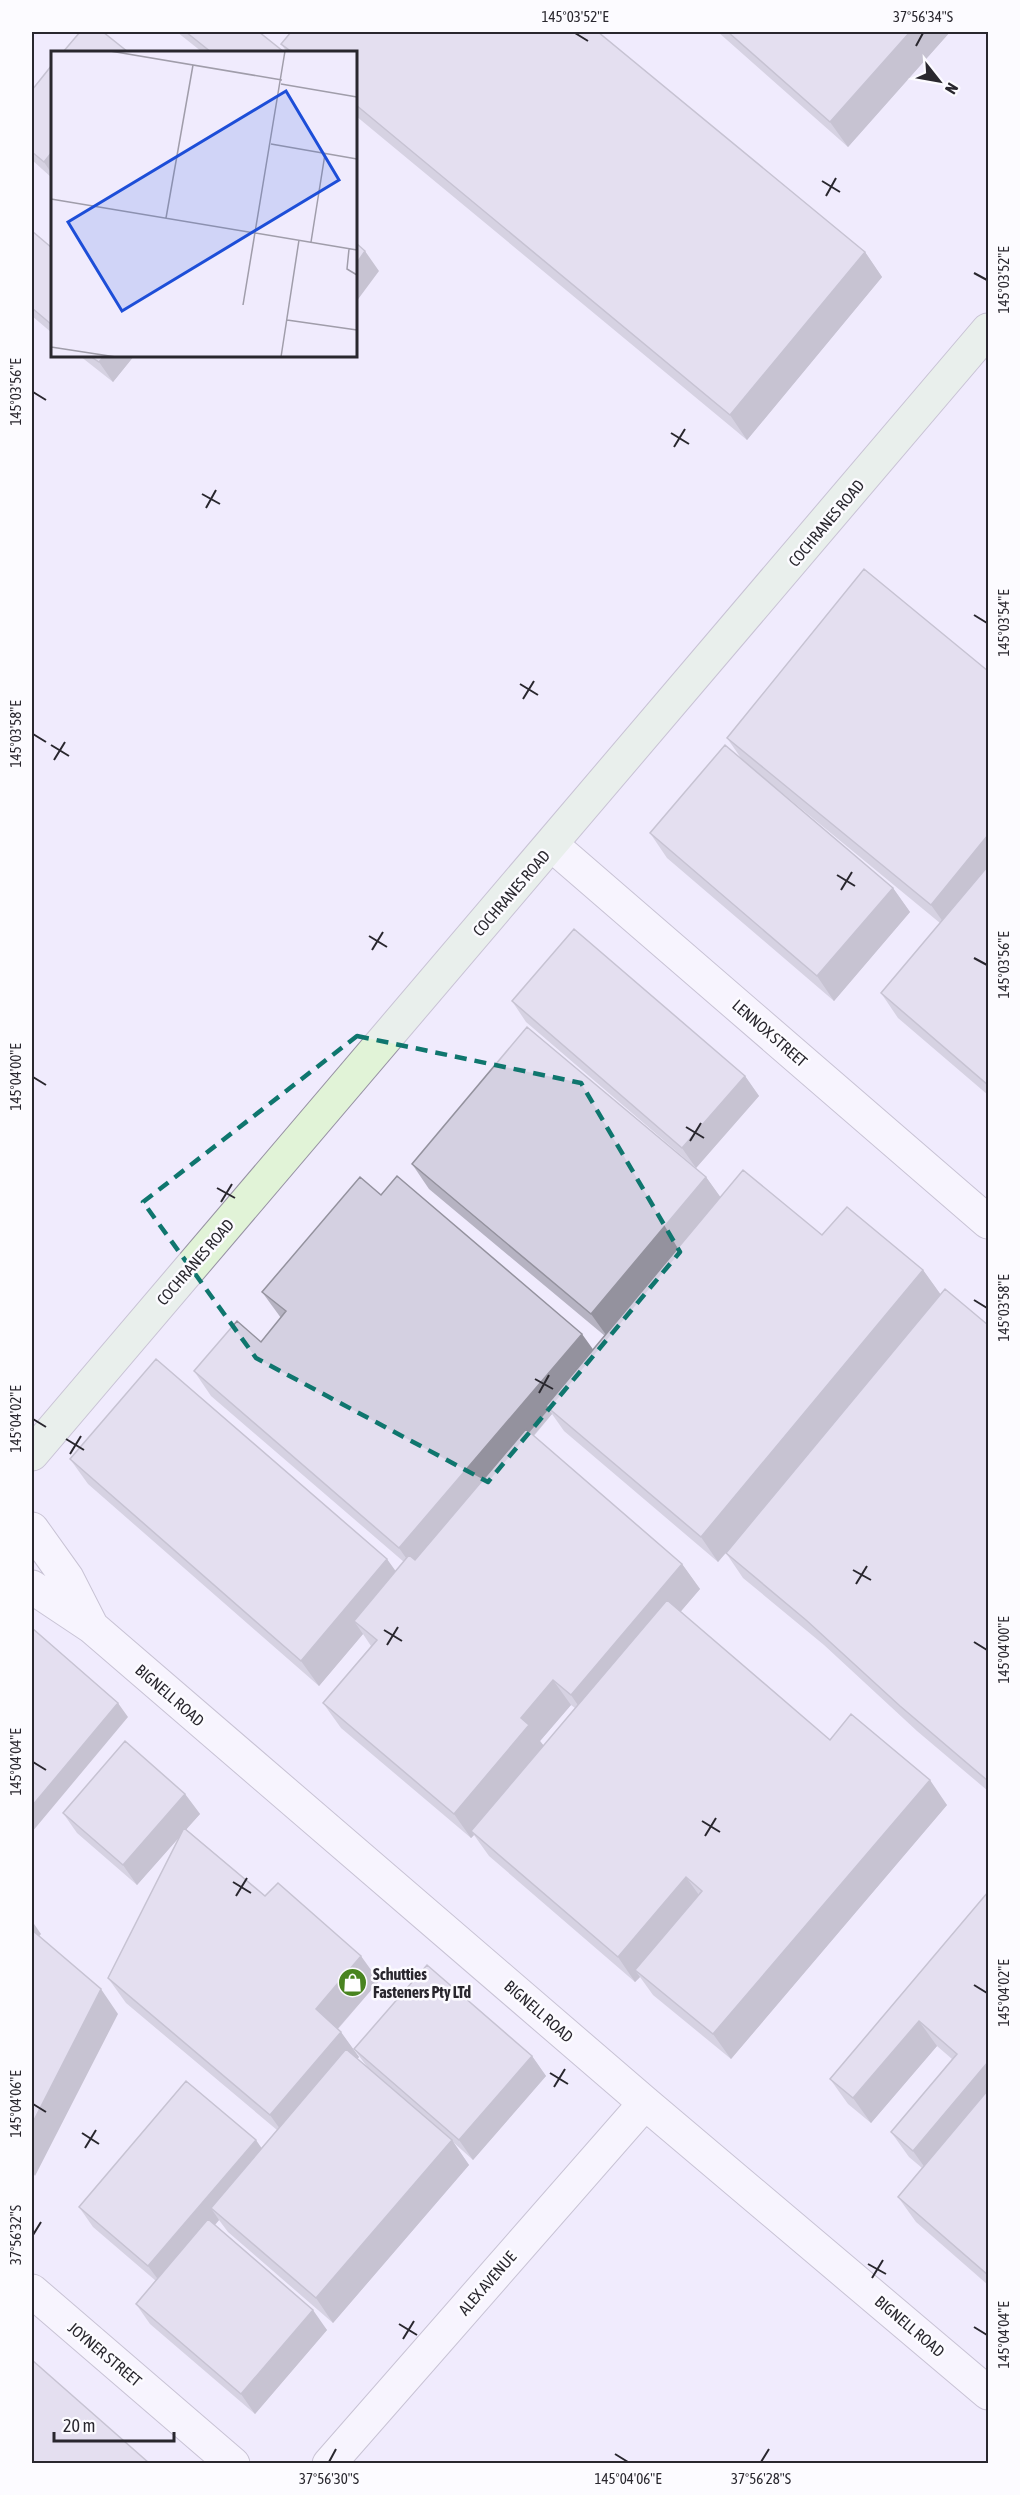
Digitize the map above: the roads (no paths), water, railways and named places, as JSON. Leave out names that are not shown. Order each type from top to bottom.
[{"type":"street","name":"COCHRANES ROAD","points":[[32,1454],[988,330]]},
{"type":"street","name":"LENNOX STREET","points":[[552,845],[988,1222]]},
{"type":"street","name":"BIGNELL ROAD","points":[[32,1529],[67,1578],[92,1627]]},
{"type":"street","name":"BIGNELL ROAD","points":[[32,1587],[92,1627],[645,2103],[988,2392]]},
{"type":"street","name":"ALEX AVENUE","points":[[329,2463],[645,2103]]},
{"type":"street","name":"JOYNER STREET","points":[[32,2291],[233,2463]]},
{"type":"place","name":"Schutties Fasteners Pty LTd","points":[[352,1983]]}]
